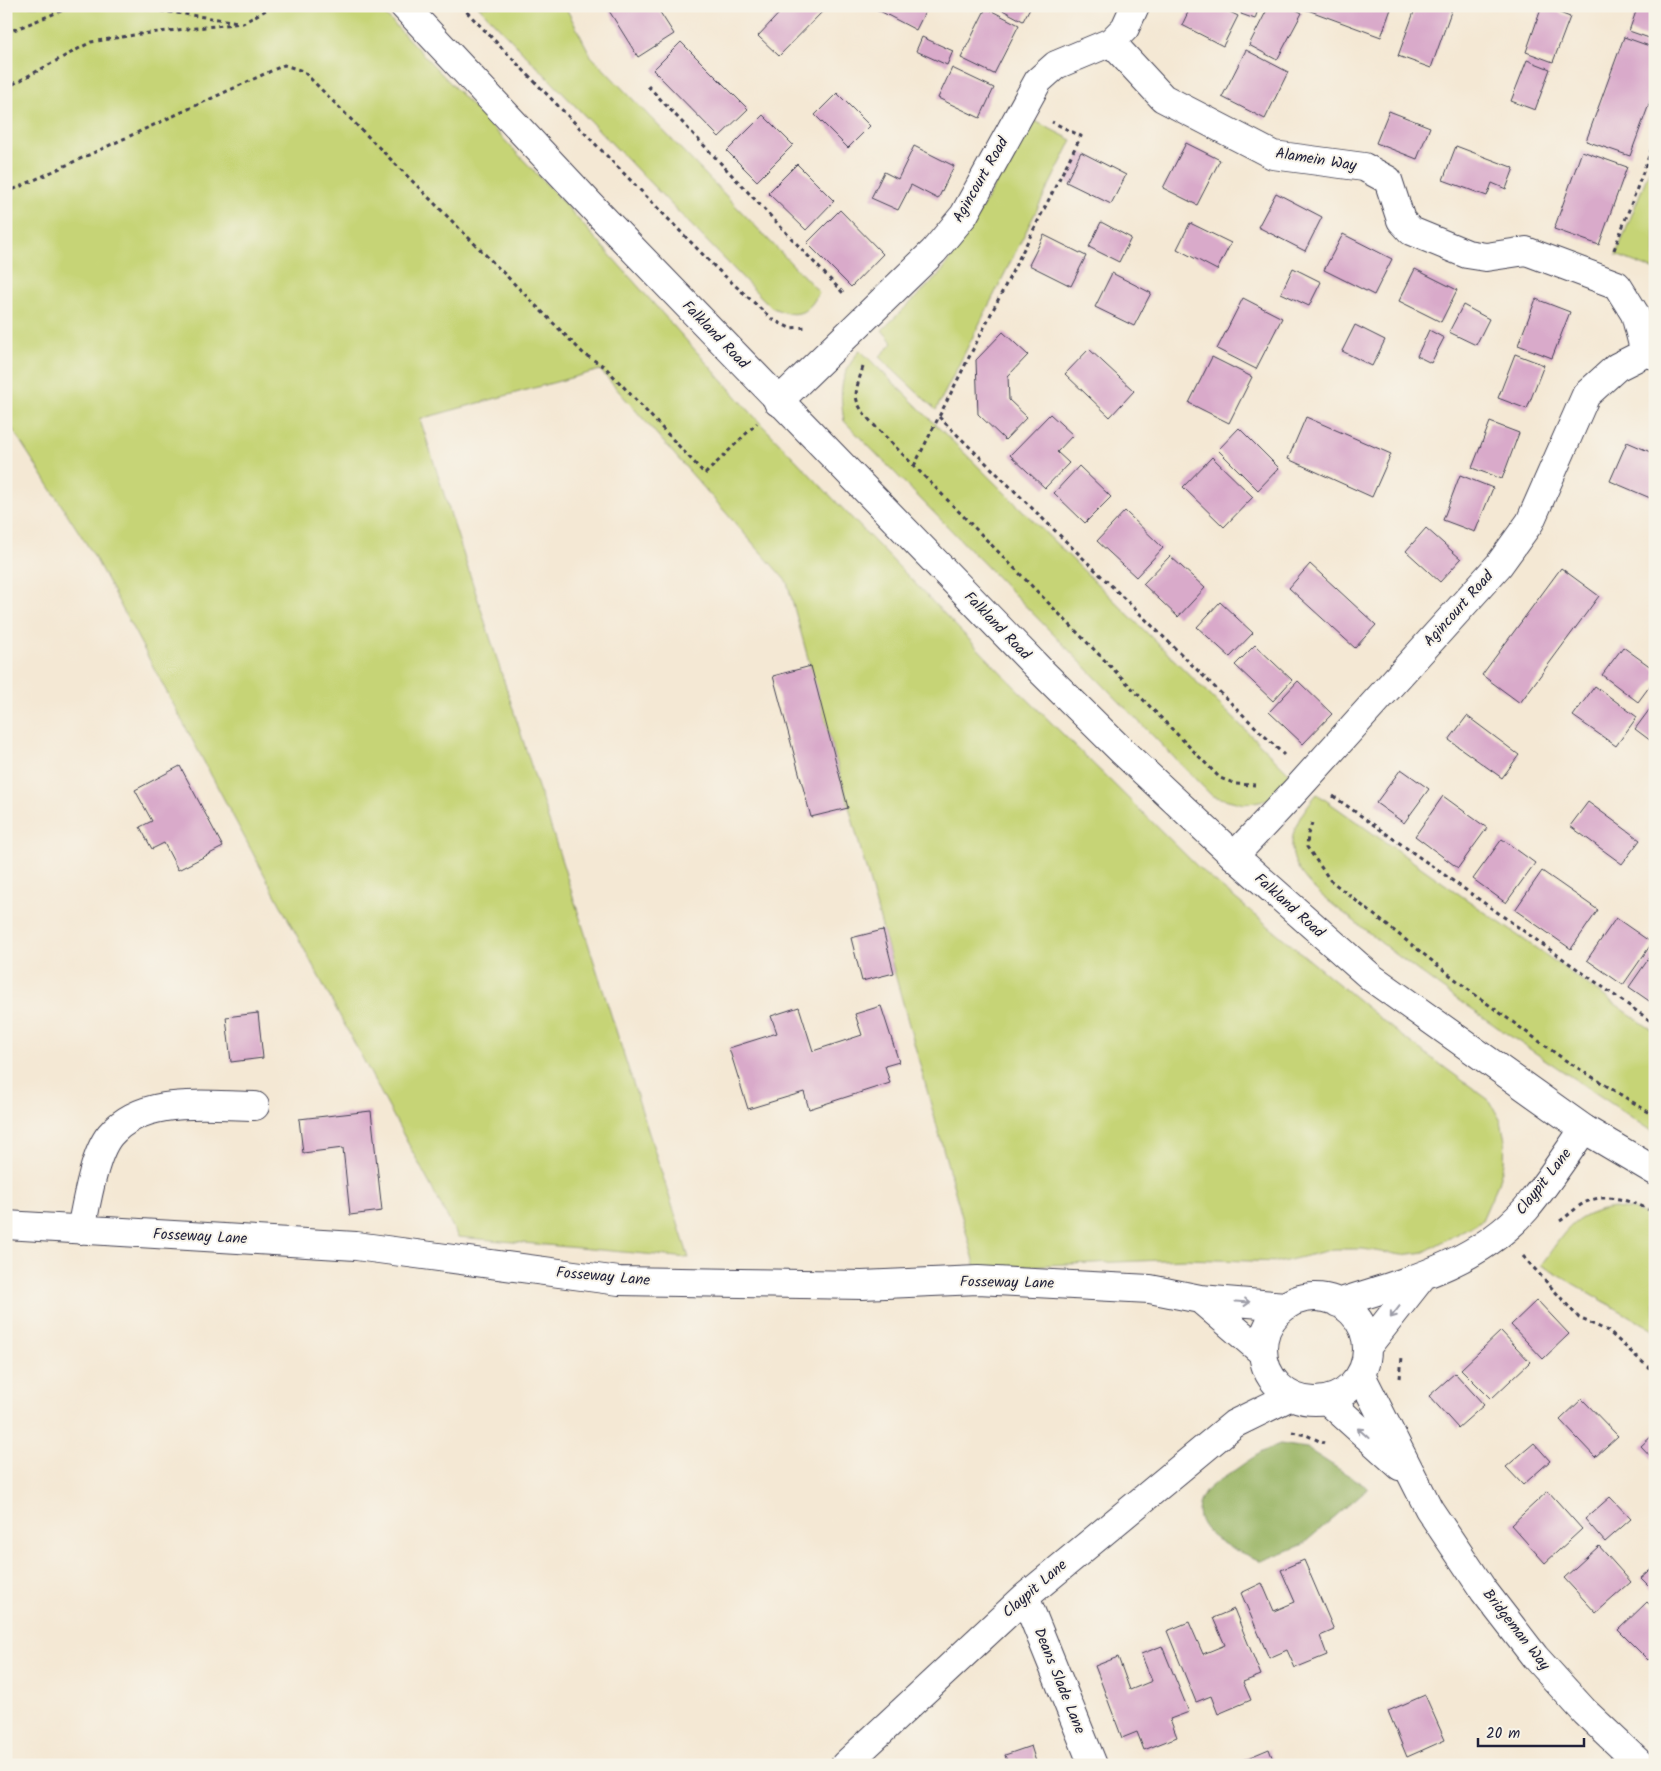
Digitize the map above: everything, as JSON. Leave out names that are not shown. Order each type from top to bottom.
[{"type":"main road","name":"Falkland Road","points":[[404,6],[778,402],[1054,684],[1129,758],[1234,856],[1372,978],[1584,1129],[1655,1171]]},
{"type":"main road","name":"Agincourt Road","points":[[778,402],[934,251],[964,215],[1038,81],[1056,65],[1111,42],[1125,28],[1135,6]]},
{"type":"main road","name":"Alamein Way","points":[[1111,42],[1163,98],[1273,155],[1364,167],[1388,180],[1401,220],[1411,231],[1467,254],[1486,256],[1526,251],[1617,284],[1635,314],[1650,354]]},
{"type":"main road","name":"Agincourt Road","points":[[1234,856],[1301,785],[1499,565],[1530,522],[1586,395],[1617,366],[1650,354]]},
{"type":"main road","points":[[81,1230],[93,1174],[109,1136],[134,1116],[168,1106],[255,1106]]},
{"type":"main road","name":"Claypit Lane","points":[[1338,1302],[1422,1277],[1444,1268],[1494,1237],[1525,1210],[1584,1129]]},
{"type":"main road","name":"Fosseway Lane","points":[[6,1225],[356,1246],[619,1282],[862,1285],[978,1280],[1150,1289],[1200,1299],[1286,1306]]},
{"type":"main road","name":"Claypit Lane","points":[[1367,1346],[1422,1277]]},
{"type":"main road","points":[[1321,1297],[1338,1302],[1353,1313],[1363,1329],[1367,1346],[1366,1361],[1361,1375],[1346,1391],[1327,1400],[1308,1402],[1291,1396],[1276,1385],[1264,1361],[1264,1334],[1273,1318],[1286,1306],[1303,1298],[1321,1297]]},
{"type":"main road","name":"Fosseway Lane","points":[[1200,1299],[1264,1361]]},
{"type":"main road","name":"Claypit Lane","points":[[1234,1424],[1264,1361]]},
{"type":"main road","name":"Bridgeman Way","points":[[1361,1375],[1412,1477],[1446,1536],[1535,1657],[1585,1712],[1641,1765]]},
{"type":"main road","name":"Claypit Lane","points":[[845,1765],[1025,1596],[1234,1424],[1291,1396]]},
{"type":"main road","name":"Bridgeman Way","points":[[1327,1400],[1412,1477]]},
{"type":"main road","name":"Deans Slade Lane","points":[[1025,1596],[1093,1765]]},
{"type":"path","points":[[6,33],[73,6]]},
{"type":"path","points":[[130,6],[243,23]]},
{"type":"path","points":[[6,88],[91,42],[140,34],[243,23],[272,6]]},
{"type":"path","points":[[461,6],[716,268],[773,320],[790,328],[806,328],[813,324]]},
{"type":"path","points":[[6,193],[284,66],[303,71],[584,354],[605,367],[705,474],[778,402]]},
{"type":"path","points":[[648,86],[866,317]]},
{"type":"path","points":[[914,466],[1081,136],[1023,107]]},
{"type":"path","points":[[1602,279],[1655,140]]},
{"type":"path","points":[[864,361],[855,391],[857,406],[1220,778],[1236,784],[1262,786],[1272,772],[1301,785],[1655,1024]]},
{"type":"path","points":[[939,416],[1301,785],[1321,811],[1311,824],[1307,847],[1330,880],[1474,994],[1565,1060],[1655,1116]]},
{"type":"path","points":[[1554,1226],[1586,1202],[1600,1200],[1636,1202],[1655,1213]]},
{"type":"path","points":[[1519,1252],[1579,1318],[1608,1332],[1648,1367],[1655,1370]]},
{"type":"path","points":[[1400,1381],[1403,1354]]},
{"type":"green space","points":[[6,6],[377,6],[553,191],[762,425],[1014,686],[1202,871],[1399,1034],[1489,1100],[1501,1121],[1505,1140],[1504,1163],[1497,1186],[1482,1220],[1424,1252],[1401,1255],[1363,1249],[1334,1249],[1282,1262],[1185,1259],[976,1268],[787,582],[600,370],[420,419],[689,1258],[458,1237],[93,554],[6,419]]},
{"type":"green space","points":[[478,6],[565,6],[591,56],[819,292],[810,306],[805,311],[793,314],[771,307]]},
{"type":"green space","points":[[1031,119],[1072,140],[936,410],[879,357],[893,343],[882,330],[941,273],[982,208]]},
{"type":"green space","points":[[1655,156],[1655,270],[1616,255]]},
{"type":"green space","points":[[860,350],[1292,776],[1275,798],[1244,804],[1212,796],[844,421],[843,383],[848,367]]},
{"type":"green space","points":[[1317,794],[1655,1032],[1655,1133],[1426,977],[1313,887],[1295,862],[1292,843],[1293,834],[1300,817]]},
{"type":"green space","points":[[1613,1208],[1634,1210],[1655,1220],[1655,1331],[1541,1265],[1570,1227],[1587,1215]]},
{"type":"green space","points":[[1280,1444],[1306,1448],[1368,1488],[1302,1545],[1261,1561],[1239,1552],[1214,1538],[1199,1519],[1199,1507],[1204,1494],[1212,1486],[1259,1454]]},
{"type":"building","points":[[606,6],[656,6],[674,34],[638,57]]},
{"type":"building","points":[[786,6],[820,6],[824,10],[779,56],[758,36]]},
{"type":"building","points":[[877,6],[928,6],[916,30],[876,9]]},
{"type":"building","points":[[995,6],[1031,6],[1023,21]]},
{"type":"building","points":[[1191,6],[1218,6],[1238,16],[1223,46],[1182,25]]},
{"type":"building","points":[[1244,6],[1259,6],[1255,19],[1241,14]]},
{"type":"building","points":[[1269,6],[1289,6],[1302,13],[1277,60],[1249,45]]},
{"type":"building","points":[[1307,6],[1392,6],[1381,37],[1305,9]]},
{"type":"building","points":[[1406,6],[1453,6],[1431,68],[1398,56],[1414,12],[1405,9]]},
{"type":"building","points":[[1542,6],[1570,17],[1553,62],[1526,52]]},
{"type":"building","points":[[1638,6],[1655,6],[1655,40],[1629,31]]},
{"type":"building","points":[[986,8],[1019,25],[994,74],[961,58]]},
{"type":"building","points":[[922,37],[953,51],[947,65],[916,51]]},
{"type":"building","points":[[1624,37],[1655,48],[1655,88],[1630,156],[1586,141]]},
{"type":"building","points":[[681,42],[748,109],[719,137],[653,70]]},
{"type":"building","points":[[1246,50],[1288,72],[1265,119],[1222,97]]},
{"type":"building","points":[[1527,60],[1550,69],[1535,110],[1511,101]]},
{"type":"building","points":[[952,68],[994,88],[980,118],[938,98]]},
{"type":"building","points":[[837,93],[870,126],[848,148],[815,115]]},
{"type":"building","points":[[1389,111],[1430,127],[1417,159],[1376,143]]},
{"type":"building","points":[[763,115],[793,145],[757,181],[727,151]]},
{"type":"building","points":[[1186,143],[1220,160],[1197,205],[1163,188]]},
{"type":"building","points":[[914,146],[954,166],[938,199],[911,185],[898,210],[871,198],[884,172],[898,179]]},
{"type":"building","points":[[1456,146],[1514,168],[1506,189],[1492,183],[1487,196],[1443,180]]},
{"type":"building","points":[[1582,151],[1627,167],[1599,245],[1554,229]]},
{"type":"building","points":[[1081,152],[1126,175],[1111,204],[1066,182]]},
{"type":"building","points":[[797,164],[834,201],[806,230],[768,193]]},
{"type":"building","points":[[1276,193],[1322,217],[1305,251],[1258,227]]},
{"type":"building","points":[[840,210],[883,254],[851,287],[807,243]]},
{"type":"building","points":[[1101,222],[1131,238],[1119,262],[1089,247]]},
{"type":"building","points":[[1190,223],[1231,243],[1217,270],[1177,249]]},
{"type":"building","points":[[1343,234],[1392,259],[1374,295],[1324,270]]},
{"type":"building","points":[[1044,235],[1086,256],[1071,286],[1029,265]]},
{"type":"building","points":[[1293,268],[1321,282],[1309,306],[1281,293]]},
{"type":"building","points":[[1415,269],[1457,290],[1441,322],[1399,301]]},
{"type":"building","points":[[1112,273],[1151,293],[1134,326],[1095,307]]},
{"type":"building","points":[[1243,298],[1282,318],[1256,369],[1217,349]]},
{"type":"building","points":[[1536,299],[1570,312],[1552,358],[1518,345]]},
{"type":"building","points":[[1463,305],[1489,319],[1476,345],[1449,332]]},
{"type":"building","points":[[1355,325],[1385,340],[1372,366],[1342,351]]},
{"type":"building","points":[[1429,330],[1444,338],[1431,363],[1417,356]]},
{"type":"building","points":[[1003,332],[1028,355],[1008,376],[1009,400],[1027,417],[1005,440],[978,414],[976,360]]},
{"type":"building","points":[[1089,349],[1134,391],[1110,417],[1065,374]]},
{"type":"building","points":[[1515,354],[1544,365],[1527,409],[1498,398]]},
{"type":"building","points":[[1212,357],[1252,377],[1229,423],[1189,403]]},
{"type":"building","points":[[1050,414],[1073,435],[1057,452],[1069,463],[1045,488],[1010,455]]},
{"type":"building","points":[[1306,417],[1391,454],[1372,497],[1288,459]]},
{"type":"building","points":[[1490,422],[1519,433],[1502,479],[1472,468]]},
{"type":"building","points":[[1239,428],[1279,468],[1258,490],[1218,450]]},
{"type":"building","points":[[1627,442],[1655,454],[1655,500],[1610,481]]},
{"type":"building","points":[[1212,457],[1253,497],[1224,527],[1183,487]]},
{"type":"building","points":[[1079,466],[1111,497],[1085,523],[1054,493]]},
{"type":"building","points":[[1460,475],[1493,488],[1475,532],[1443,520]]},
{"type":"building","points":[[1125,511],[1163,548],[1136,577],[1097,541]]},
{"type":"building","points":[[1426,528],[1461,559],[1440,582],[1406,551]]},
{"type":"building","points":[[1170,556],[1205,588],[1178,617],[1143,584]]},
{"type":"building","points":[[1310,564],[1376,625],[1355,648],[1289,588]]},
{"type":"building","points":[[1561,568],[1599,596],[1520,703],[1482,675]]},
{"type":"building","points":[[1220,602],[1253,633],[1230,657],[1197,627]]},
{"type":"building","points":[[1255,645],[1292,680],[1273,701],[1235,665]]},
{"type":"building","points":[[1623,647],[1655,670],[1655,679],[1638,702],[1602,675]]},
{"type":"building","points":[[811,666],[848,808],[811,817],[773,676]]},
{"type":"building","points":[[1298,681],[1332,714],[1303,744],[1269,712]]},
{"type":"building","points":[[1595,686],[1637,717],[1616,746],[1573,716]]},
{"type":"building","points":[[1655,702],[1655,744],[1635,729]]},
{"type":"building","points":[[1467,716],[1519,755],[1502,778],[1449,740]]},
{"type":"building","points":[[180,766],[223,847],[178,870],[164,843],[152,849],[140,827],[152,821],[135,790]]},
{"type":"building","points":[[1401,769],[1429,789],[1404,823],[1376,803]]},
{"type":"building","points":[[1443,796],[1487,828],[1458,868],[1415,836]]},
{"type":"building","points":[[1588,802],[1640,840],[1622,864],[1570,826]]},
{"type":"building","points":[[1502,839],[1535,863],[1506,903],[1473,879]]},
{"type":"building","points":[[1542,871],[1598,910],[1571,949],[1515,910]]},
{"type":"building","points":[[1616,918],[1652,943],[1623,985],[1587,960]]},
{"type":"building","points":[[883,930],[894,973],[862,981],[851,938]]},
{"type":"building","points":[[1652,954],[1655,956],[1655,1005],[1629,987]]},
{"type":"building","points":[[881,1006],[899,1062],[885,1066],[890,1083],[809,1109],[804,1092],[748,1109],[729,1048],[777,1033],[771,1016],[799,1007],[813,1051],[862,1035],[855,1014]]},
{"type":"building","points":[[258,1013],[263,1058],[231,1062],[226,1017]]},
{"type":"building","points":[[371,1111],[382,1211],[350,1215],[343,1148],[303,1153],[299,1119]]},
{"type":"building","points":[[1537,1300],[1569,1334],[1543,1359],[1511,1325]]},
{"type":"building","points":[[1501,1331],[1530,1362],[1491,1399],[1461,1369]]},
{"type":"building","points":[[1455,1373],[1484,1405],[1458,1428],[1429,1396]]},
{"type":"building","points":[[1582,1399],[1618,1436],[1595,1457],[1560,1420]]},
{"type":"building","points":[[1655,1433],[1655,1461],[1641,1446]]},
{"type":"building","points":[[1534,1443],[1550,1461],[1523,1485],[1506,1467]]},
{"type":"building","points":[[1548,1491],[1582,1529],[1545,1563],[1511,1525]]},
{"type":"building","points":[[1610,1497],[1631,1519],[1605,1542],[1585,1519]]},
{"type":"building","points":[[1599,1546],[1631,1582],[1596,1613],[1564,1578]]},
{"type":"building","points":[[1304,1560],[1334,1630],[1320,1636],[1327,1655],[1295,1668],[1287,1650],[1269,1658],[1241,1593],[1262,1583],[1274,1611],[1295,1602],[1281,1570]]},
{"type":"building","points":[[1655,1566],[1655,1592],[1641,1578]]},
{"type":"building","points":[[1647,1602],[1655,1609],[1655,1653],[1648,1660],[1618,1630]]},
{"type":"building","points":[[1234,1609],[1261,1675],[1243,1682],[1251,1700],[1218,1714],[1211,1696],[1196,1702],[1167,1631],[1189,1622],[1203,1654],[1225,1645],[1213,1618]]},
{"type":"building","points":[[1162,1646],[1189,1712],[1170,1719],[1177,1737],[1144,1750],[1137,1732],[1122,1738],[1095,1666],[1118,1657],[1130,1690],[1152,1681],[1141,1654]]},
{"type":"building","points":[[1425,1695],[1445,1740],[1407,1757],[1388,1711]]},
{"type":"building","points":[[1031,1746],[1037,1765],[1008,1765],[1005,1755]]},
{"type":"building","points":[[1269,1749],[1275,1765],[1231,1765]]}]
